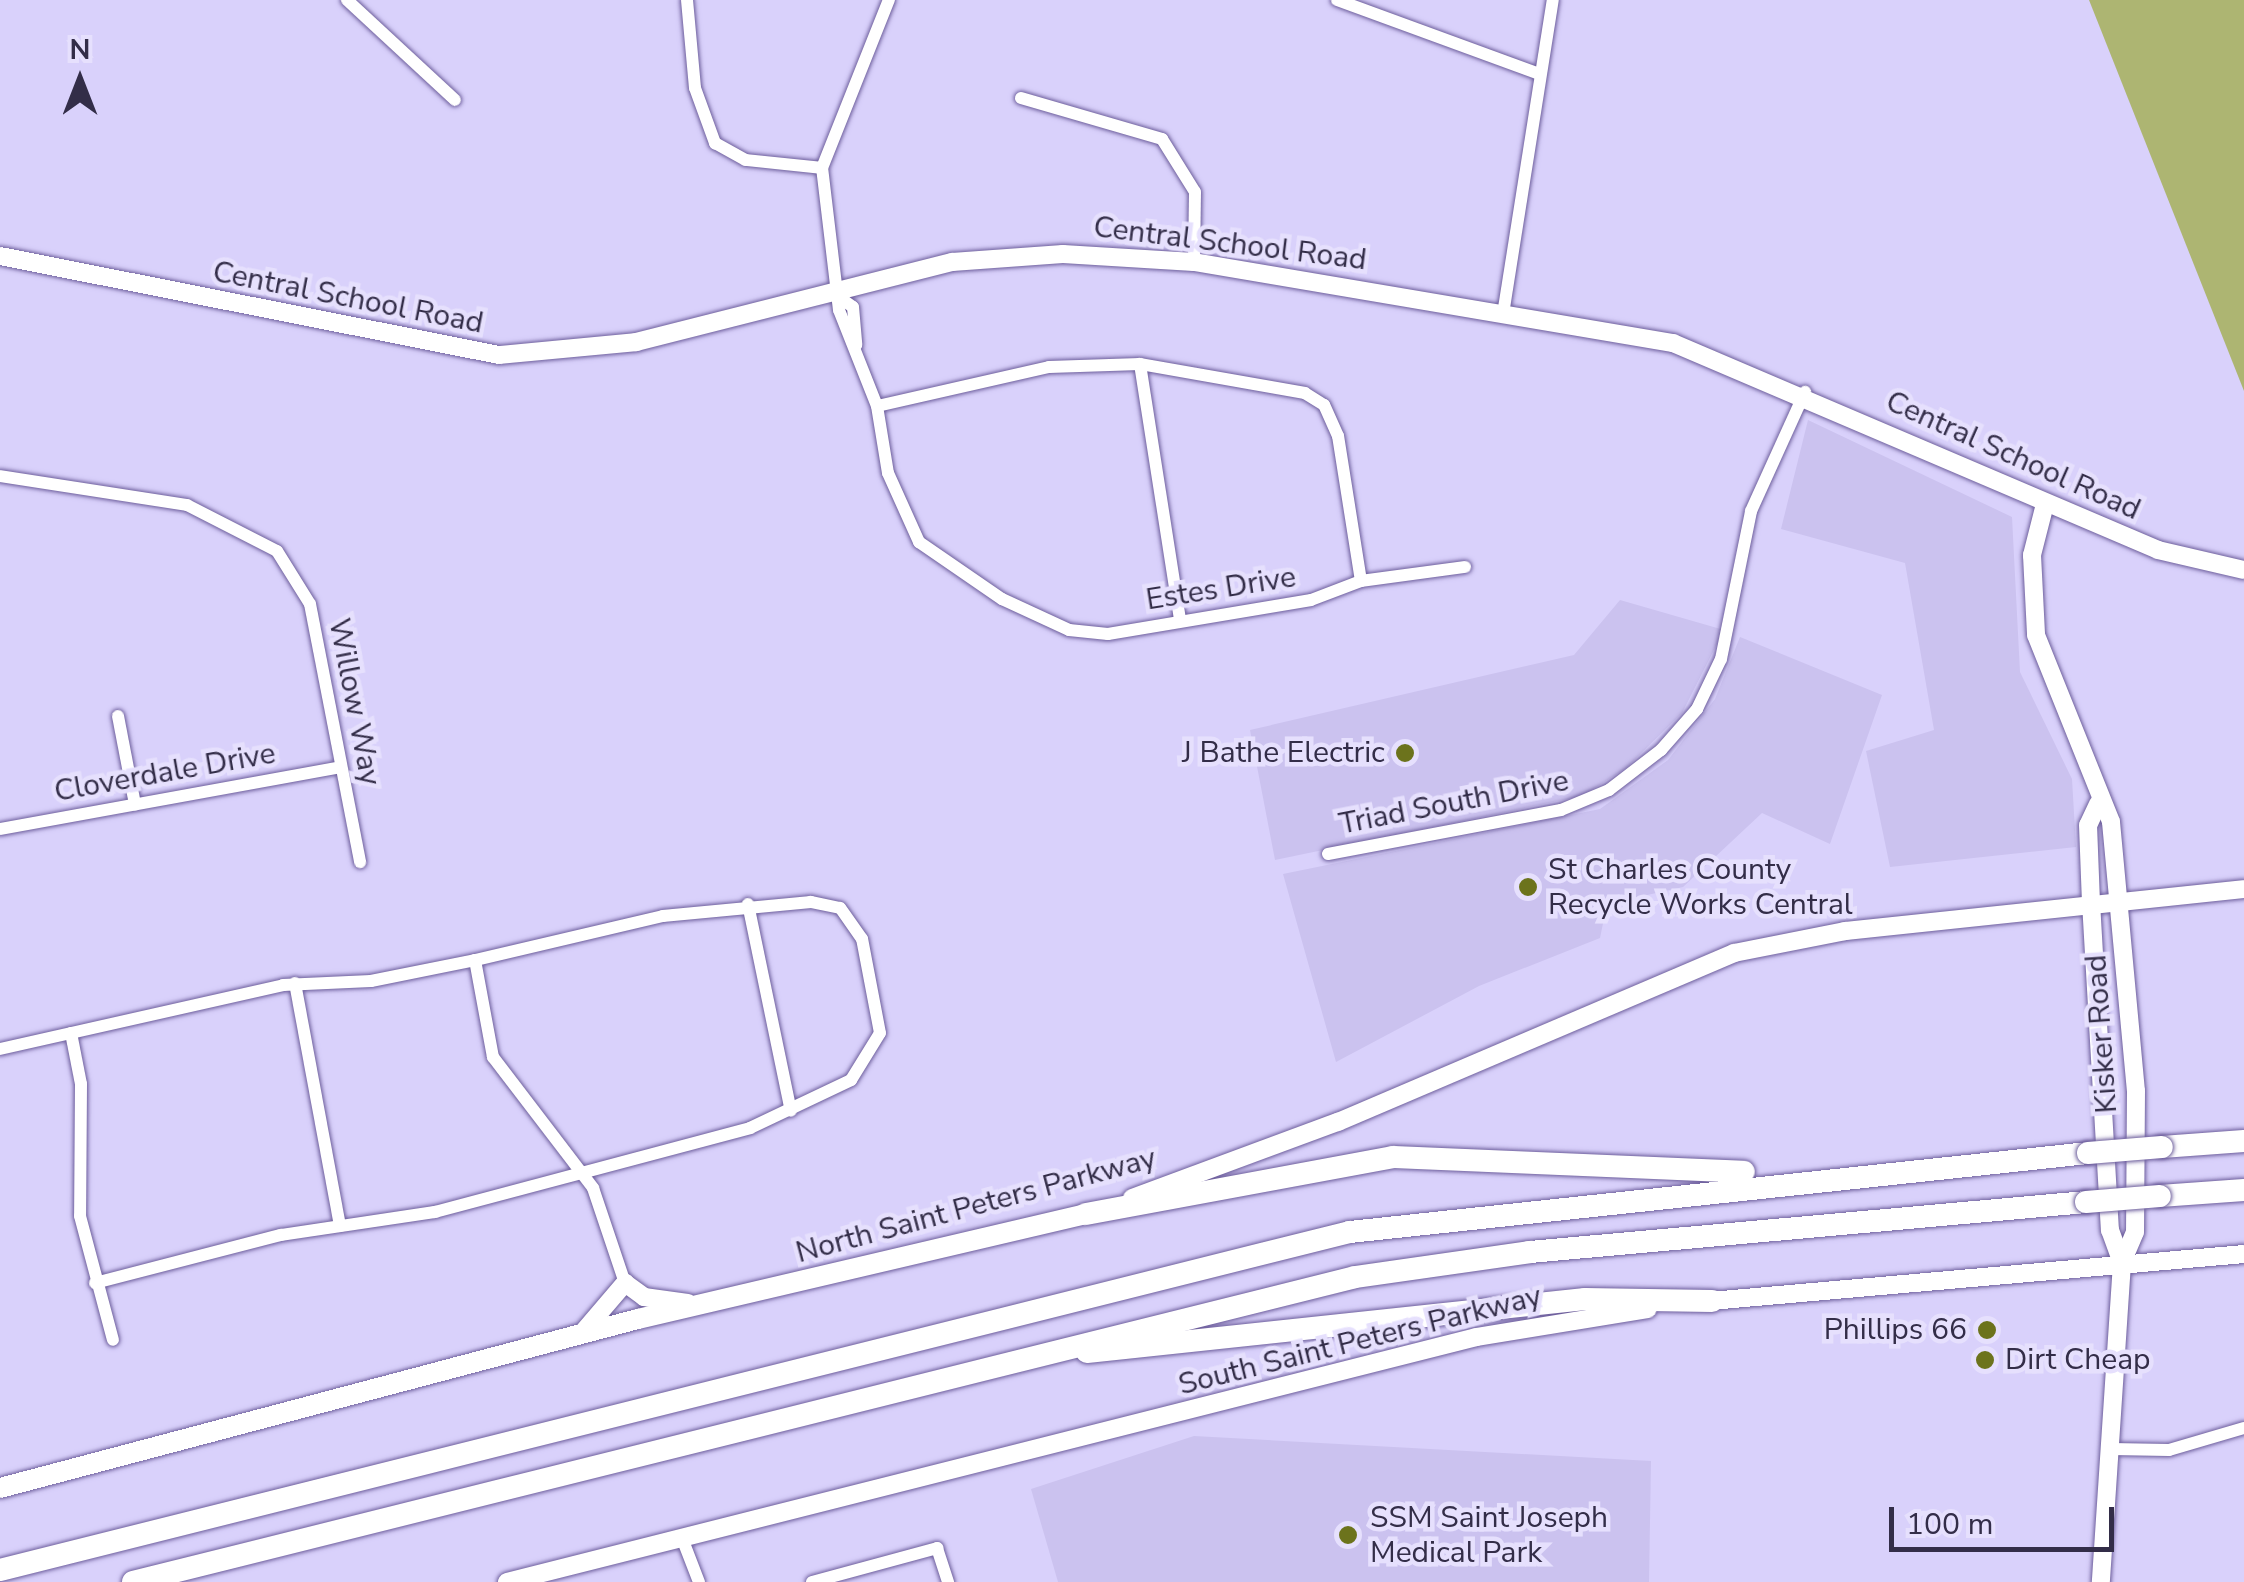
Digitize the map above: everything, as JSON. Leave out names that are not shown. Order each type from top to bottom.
[{"type":"highway","points":[[0,1570],[1297,1243],[1486,1212],[1848,1174],[2244,1141]]},
{"type":"highway","points":[[1086,1214],[1393,1157],[1848,1174]]},
{"type":"highway","points":[[134,1582],[1014,1359],[1414,1267],[2244,1190]]},
{"type":"highway","points":[[1014,1359],[1585,1299],[1666,1293],[1712,1301]]},
{"type":"main road","name":"Central School Road","points":[[0,256],[499,355],[636,342],[1007,257],[1194,262],[1504,308],[1674,343],[1805,392],[2045,504],[2158,550],[2244,570]]},
{"type":"main road","name":"Kisker Road","points":[[2045,504],[2032,555],[2036,635],[2098,804],[2111,822],[2136,1091],[2135,1232],[2122,1262],[2101,1582]]},
{"type":"main road","name":"Kisker Road","points":[[2098,804],[2088,825],[2091,902],[2110,1230],[2122,1262]]},
{"type":"main road","name":"North Saint Peters Parkway","points":[[0,1488],[699,1304],[1086,1214],[1278,1147],[1734,953],[2091,902],[2244,889]]},
{"type":"main road","name":"South Saint Peters Parkway","points":[[507,1582],[1478,1338],[1712,1301],[2244,1254]]},
{"type":"main road","points":[[576,1338],[610,1311],[625,1283],[644,1297],[699,1304]]},
{"type":"street","points":[[347,0],[455,100]]},
{"type":"street","points":[[687,0],[695,88],[715,143],[746,160],[822,168],[890,0]]},
{"type":"street","points":[[1338,0],[1539,74]]},
{"type":"street","points":[[1504,308],[1553,0]]},
{"type":"street","points":[[1021,98],[1162,139],[1195,192],[1194,262]]},
{"type":"street","name":"Estes Drive","points":[[822,168],[839,295],[877,406],[902,518],[942,562],[1069,630],[1108,634],[1312,600],[1361,580],[1466,567]]},
{"type":"street","points":[[877,406],[1049,367],[1140,364],[1284,387],[1324,405],[1361,580]]},
{"type":"street","points":[[1140,364],[1180,620]]},
{"type":"street","name":"Triad South Drive","points":[[1328,854],[1561,810],[1609,790],[1662,750],[1697,709],[1721,659],[1751,511],[1805,392]]},
{"type":"street","name":"Willow Way","points":[[0,476],[186,505],[277,551],[310,604],[360,862]]},
{"type":"street","points":[[118,716],[134,804]]},
{"type":"street","name":"Cloverdale Drive","points":[[0,828],[340,767]]},
{"type":"street","points":[[748,904],[791,1111]]},
{"type":"street","points":[[0,1049],[295,983],[372,981],[748,904],[840,908],[876,980],[880,1033],[872,1057],[851,1080],[791,1111],[582,1174],[95,1283]]},
{"type":"street","points":[[476,960],[493,1057],[582,1174],[609,1224],[625,1283]]},
{"type":"street","points":[[295,983],[340,1226]]},
{"type":"street","points":[[72,1034],[81,1084],[80,1216],[113,1340]]},
{"type":"street","points":[[2111,1449],[2169,1450],[2244,1428]]},
{"type":"street","points":[[682,1538],[692,1578]]},
{"type":"street","points":[[812,1582],[937,1548],[948,1582]]},
{"type":"shaded area","points":[[1808,420],[2012,517],[2020,672],[2072,779],[2076,847],[1890,867],[1866,751],[1934,730],[1905,563],[1781,529]]},
{"type":"shaded area","points":[[1620,600],[1724,630],[1682,713],[1626,768],[1582,796],[1275,860],[1250,730],[1574,655]]},
{"type":"shaded area","points":[[1740,637],[1882,695],[1830,844],[1762,813],[1683,887],[1607,904],[1600,938],[1479,986],[1336,1062],[1283,874],[1600,809],[1668,760],[1715,699]]},
{"type":"shaded area","name":"SSM Saint Joseph Medical Park","points":[[1194,1436],[1651,1461],[1649,1582],[1058,1582],[1031,1489]]},
{"type":"green space","points":[[2089,0],[2244,0],[2244,391]]},
{"type":"place","name":"J Bathe Electric","points":[[1405,753]]},
{"type":"place","name":"St Charles County Recycle Works Central","points":[[1528,887]]},
{"type":"place","name":"Phillips 66","points":[[1987,1330]]},
{"type":"place","name":"Dirt Cheap","points":[[1985,1360]]},
{"type":"place","name":"SSM Saint Joseph Medical Park","points":[[1348,1535]]}]
